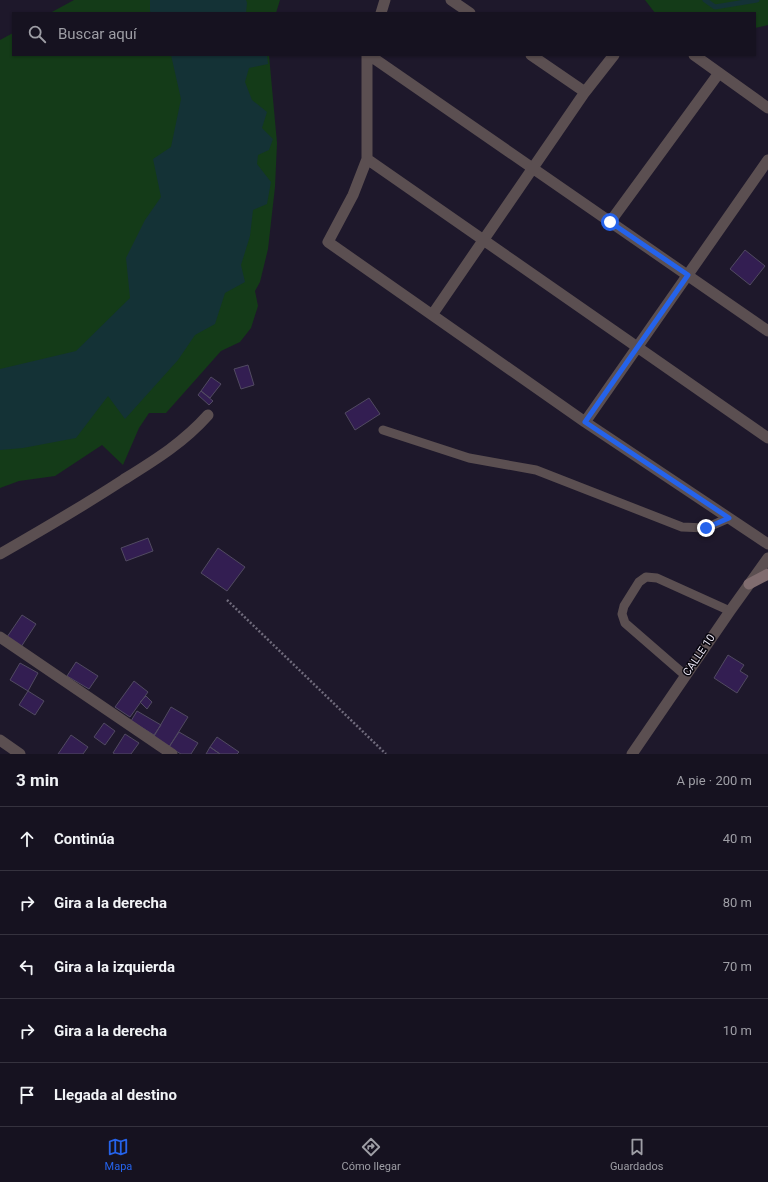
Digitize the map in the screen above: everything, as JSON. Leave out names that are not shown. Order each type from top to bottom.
[{"type":"main road","points":[[749,584],[768,574]]},
{"type":"street","points":[[381,12],[385,0]]},
{"type":"street","points":[[451,0],[469,12]]},
{"type":"street","points":[[368,56],[367,159],[354,195],[328,242],[585,422],[768,544]]},
{"type":"street","points":[[369,56],[768,331]]},
{"type":"street","points":[[532,56],[585,92]]},
{"type":"street","points":[[432,315],[585,92],[613,56]]},
{"type":"street","points":[[695,56],[768,108]]},
{"type":"street","points":[[610,222],[719,73]]},
{"type":"street","points":[[367,159],[768,438]]},
{"type":"street","points":[[585,422],[768,160]]},
{"type":"street","points":[[0,554],[80,508],[158,458],[193,431],[208,415]]},
{"type":"street","name":"CALLE 10","points":[[632,754],[768,558]]},
{"type":"street","points":[[0,637],[172,754]]},
{"type":"street","points":[[0,740],[20,754]]},
{"type":"lane","points":[[383,430],[469,458],[536,470],[682,527],[706,528],[729,518]]},
{"type":"lane","points":[[686,676],[625,623],[622,614],[624,606],[639,582],[646,577],[657,578],[730,611]]},
{"type":"path","points":[[227,600],[386,754]]},
{"type":"green space","points":[[74,0],[280,0],[276,12],[52,12]]},
{"type":"green space","points":[[645,0],[768,0],[768,25],[756,28],[756,12],[654,12]]},
{"type":"green space","points":[[12,34],[12,56],[269,56],[277,143],[275,187],[268,249],[260,282],[255,291],[258,306],[251,328],[240,342],[221,351],[166,413],[149,413],[139,428],[123,465],[102,445],[55,476],[19,481],[0,488],[0,40]]},
{"type":"shaded area","points":[[150,0],[246,0],[247,3],[246,12],[150,11]]},
{"type":"shaded area","points":[[171,56],[267,56],[268,64],[249,68],[245,82],[252,100],[267,112],[262,128],[273,139],[269,150],[258,155],[257,164],[271,182],[267,204],[253,210],[250,236],[241,265],[245,282],[225,293],[215,324],[195,335],[178,360],[125,419],[108,396],[76,438],[23,448],[0,450],[0,369],[76,351],[130,298],[126,258],[145,220],[161,197],[153,159],[171,147],[181,99]]},
{"type":"building","points":[[745,250],[765,266],[750,285],[730,269]]},
{"type":"building","points":[[248,365],[254,385],[241,389],[234,369]]},
{"type":"building","points":[[211,377],[221,384],[210,398],[201,391]]},
{"type":"building","points":[[201,391],[213,401],[209,405],[198,395]]},
{"type":"building","points":[[369,398],[380,414],[355,430],[345,413]]},
{"type":"building","points":[[148,538],[153,551],[126,561],[121,548]]},
{"type":"building","points":[[218,548],[245,567],[227,591],[201,573]]},
{"type":"building","points":[[22,615],[36,624],[21,647],[7,637]]},
{"type":"building","points":[[728,655],[744,665],[740,671],[748,676],[737,693],[714,678]]},
{"type":"building","points":[[76,662],[98,676],[89,689],[67,676]]},
{"type":"building","points":[[20,663],[38,673],[28,691],[10,680]]},
{"type":"building","points":[[134,681],[148,692],[130,717],[115,707]]},
{"type":"building","points":[[28,691],[44,701],[35,715],[19,705]]},
{"type":"building","points":[[146,696],[152,702],[147,709],[140,702]]},
{"type":"building","points":[[171,707],[188,717],[169,747],[153,738]]},
{"type":"building","points":[[137,711],[161,725],[154,735],[131,721]]},
{"type":"building","points":[[104,723],[115,731],[105,745],[94,737]]},
{"type":"building","points":[[179,732],[198,743],[191,754],[181,754],[169,747]]},
{"type":"building","points":[[125,734],[139,743],[131,754],[113,753]]},
{"type":"building","points":[[71,735],[88,747],[83,754],[58,754]]},
{"type":"building","points":[[217,737],[239,752],[237,754],[220,754],[210,747]]},
{"type":"building","points":[[210,747],[220,754],[206,754]]},
{"type":"waterway","points":[[705,0],[715,7],[757,0]]},
{"type":"route","points":[[610,222],[688,275],[585,422],[729,518],[706,528]]}]
